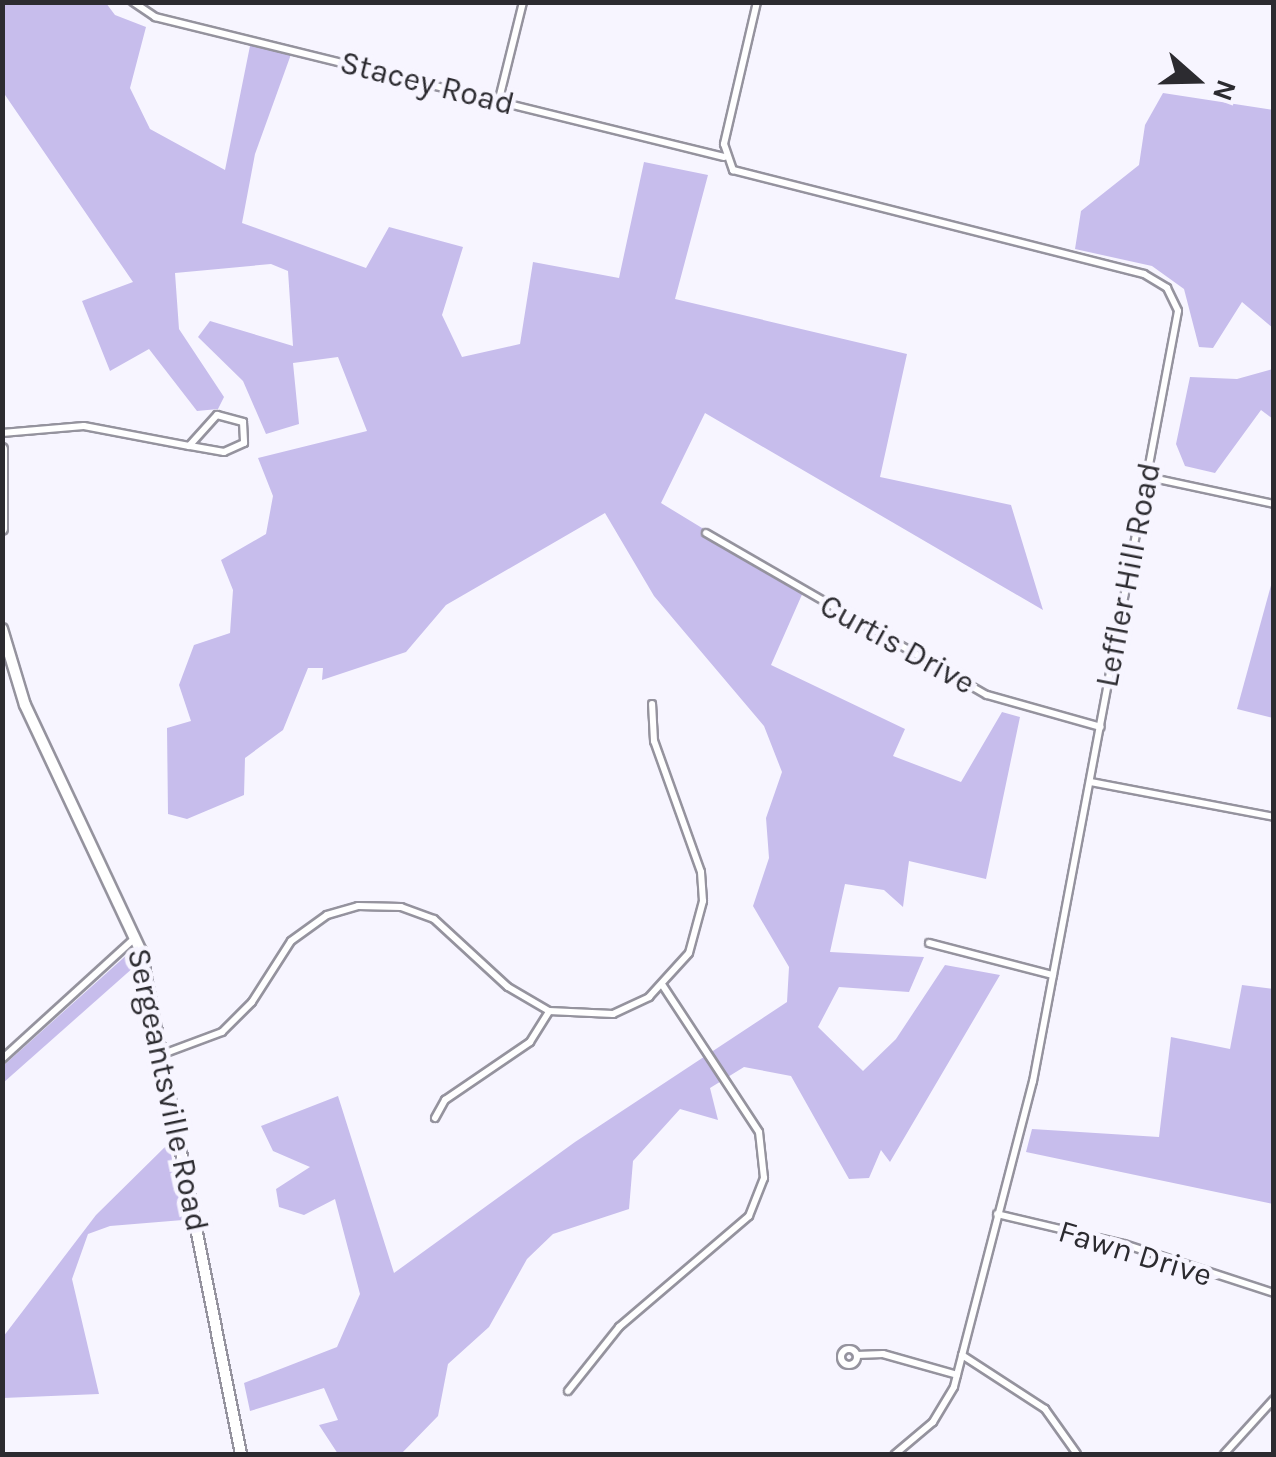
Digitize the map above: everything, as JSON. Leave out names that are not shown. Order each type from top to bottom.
[{"type":"main road","points":[[2,449],[2,529]]},
{"type":"main road","name":"Sergeantsville Road","points":[[2,629],[25,705],[136,938],[163,1054],[241,1454]]},
{"type":"street","name":"Stacey Road","points":[[133,2],[155,17],[724,157]]},
{"type":"street","points":[[500,100],[523,2]]},
{"type":"street","points":[[724,157],[757,2]]},
{"type":"street","name":"Leffler Hill Road","points":[[724,157],[732,170],[754,181],[1157,280],[1176,298],[1178,326],[1102,727],[1053,976],[997,1214],[958,1374],[933,1422],[895,1454]]},
{"type":"street","points":[[2,433],[84,426],[189,446],[232,451],[244,443],[246,428],[238,416],[217,415],[189,446]]},
{"type":"street","points":[[1148,478],[1274,504]]},
{"type":"street","name":"Curtis Drive","points":[[706,533],[988,695],[1102,727]]},
{"type":"street","points":[[163,1054],[222,1032],[252,1002],[291,941],[327,914],[358,906],[401,907],[434,919],[508,986],[550,1011],[613,1014],[663,986],[689,953],[703,901],[701,872],[654,741],[652,704]]},
{"type":"street","points":[[1090,782],[1274,818]]},
{"type":"street","points":[[2,1059],[136,938]]},
{"type":"street","points":[[929,943],[1053,976]]},
{"type":"street","points":[[568,1391],[620,1327],[749,1216],[762,1191],[766,1163],[759,1132],[663,986]]},
{"type":"street","points":[[436,1118],[445,1100],[530,1042],[550,1011]]},
{"type":"street","name":"Fawn Drive","points":[[997,1214],[1124,1244],[1274,1293]]},
{"type":"street","points":[[857,1355],[883,1354],[958,1374]]},
{"type":"street","points":[[962,1355],[1045,1409],[1077,1454]]},
{"type":"street","points":[[1224,1454],[1274,1399]]},
{"type":"shaded area","points":[[2,3],[106,3],[115,15],[146,27],[130,88],[150,129],[225,170],[252,36],[294,46],[255,154],[242,223],[366,268],[389,227],[463,247],[442,315],[462,357],[520,344],[533,262],[619,278],[644,162],[708,175],[675,299],[907,354],[880,477],[1011,505],[1043,610],[705,413],[661,503],[804,590],[771,665],[905,729],[893,756],[961,782],[1002,712],[1020,717],[986,879],[909,861],[903,907],[884,890],[845,884],[830,952],[924,957],[909,992],[839,987],[818,1027],[863,1071],[896,1039],[945,965],[1000,975],[890,1162],[881,1150],[869,1178],[849,1179],[791,1076],[744,1067],[710,1088],[718,1120],[680,1109],[633,1161],[629,1209],[553,1234],[527,1259],[489,1327],[448,1364],[438,1416],[401,1454],[338,1454],[319,1425],[338,1420],[324,1388],[250,1411],[244,1383],[337,1347],[360,1294],[335,1199],[304,1215],[279,1207],[276,1189],[310,1167],[273,1151],[261,1126],[338,1096],[394,1273],[575,1142],[787,1002],[789,967],[753,906],[769,858],[766,818],[782,772],[764,726],[654,596],[605,513],[446,605],[406,652],[322,680],[323,668],[308,668],[283,730],[245,758],[244,795],[187,819],[168,814],[167,728],[191,721],[179,685],[194,645],[230,633],[233,590],[221,560],[266,534],[273,496],[258,458],[367,431],[338,357],[293,363],[299,424],[266,434],[243,381],[198,337],[210,321],[293,346],[288,271],[271,264],[175,273],[179,329],[224,397],[218,409],[197,411],[149,349],[110,371],[82,301],[133,282],[3,92]]},
{"type":"shaded area","points":[[1163,93],[1273,110],[1273,328],[1242,302],[1213,348],[1199,347],[1184,289],[1152,266],[1075,249],[1081,211],[1139,165],[1145,125]]},
{"type":"shaded area","points":[[1273,369],[1273,419],[1261,410],[1215,473],[1185,466],[1176,444],[1190,377],[1237,379]]},
{"type":"shaded area","points":[[1273,578],[1273,718],[1237,709]]},
{"type":"shaded area","points":[[130,952],[134,967],[3,1083],[3,1066]]},
{"type":"shaded area","points":[[1242,985],[1273,989],[1273,1204],[1026,1152],[1032,1129],[1159,1137],[1171,1037],[1230,1049]]},
{"type":"shaded area","points":[[169,1143],[183,1220],[110,1226],[88,1234],[72,1279],[99,1394],[3,1398],[3,1337],[96,1215]]}]
